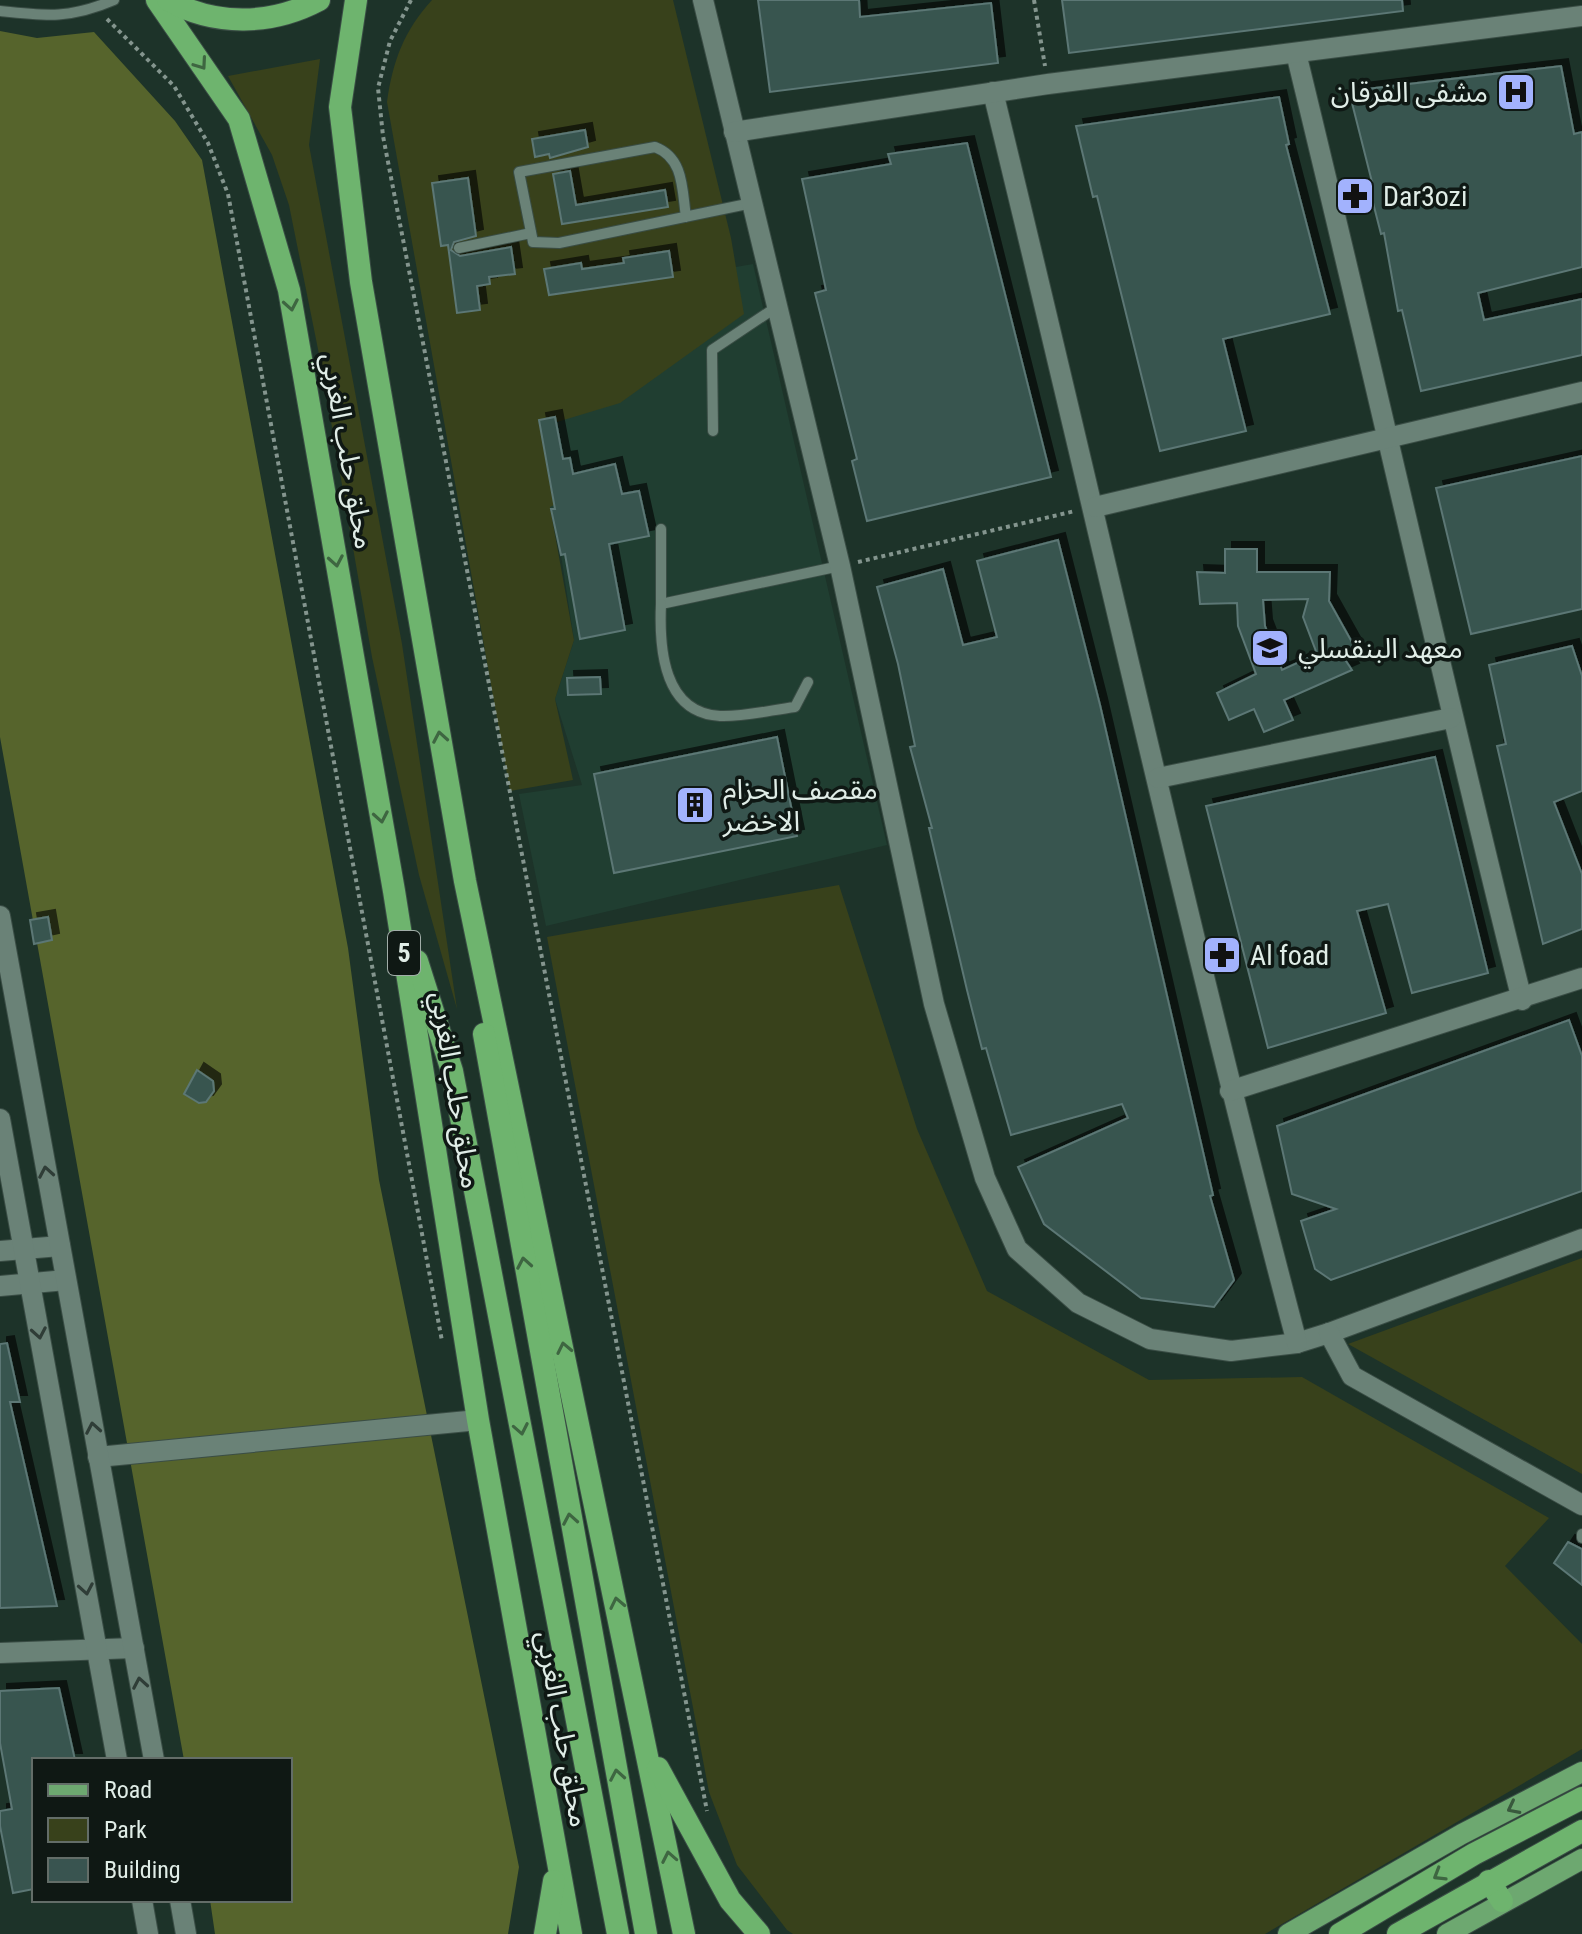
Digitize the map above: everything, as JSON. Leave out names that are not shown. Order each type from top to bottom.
[{"type":"highway","name":"محلق حلب الغربي","points":[[157,0],[239,119],[289,290],[394,891],[478,1420],[571,1934]]},
{"type":"highway","points":[[168,0],[200,14],[229,20],[289,13],[319,0]]},
{"type":"highway","name":"محلق حلب الغربي","points":[[356,0],[340,107],[361,282],[465,881],[684,1934]]},
{"type":"highway","points":[[465,881],[489,1069],[646,1934]]},
{"type":"highway","points":[[394,891],[452,1071],[618,1934]]},
{"type":"highway","points":[[648,1750],[730,1900],[759,1934]]},
{"type":"highway","points":[[1340,1934],[1474,1854],[1582,1798]]},
{"type":"highway","points":[[1398,1934],[1582,1831]]},
{"type":"highway","points":[[1462,1834],[1474,1854]]},
{"type":"highway","points":[[545,1934],[557,1868]]},
{"type":"highway","points":[[1489,1881],[1502,1901]]},
{"type":"main road","points":[[1288,1934],[1462,1834],[1582,1772]]},
{"type":"main road","points":[[1447,1934],[1582,1859]]},
{"type":"street","points":[[703,0],[840,566],[934,1004],[985,1178],[1017,1249],[1078,1303],[1150,1339],[1231,1351],[1297,1343],[1329,1333],[1582,1239]]},
{"type":"street","points":[[734,132],[1048,84],[1582,16]]},
{"type":"street","points":[[1296,53],[1390,440],[1451,718],[1522,1000]]},
{"type":"street","points":[[993,92],[1095,507],[1230,1091],[1297,1343]]},
{"type":"street","points":[[1095,507],[1390,440],[1582,392]]},
{"type":"street","points":[[1158,778],[1451,718]]},
{"type":"street","points":[[0,916],[154,1758]]},
{"type":"street","points":[[1230,1091],[1522,1000],[1582,978]]},
{"type":"street","points":[[0,1119],[117,1758]]},
{"type":"street","points":[[0,1251],[60,1246]]},
{"type":"street","points":[[0,1286],[66,1280]]},
{"type":"street","points":[[1329,1333],[1352,1376],[1582,1505]]},
{"type":"street","points":[[98,1457],[478,1420]]},
{"type":"street","points":[[0,1653],[134,1648]]},
{"type":"street","points":[[142,1902],[148,1934]]},
{"type":"street","points":[[180,1902],[186,1934]]},
{"type":"lane","points":[[0,11],[54,17],[82,14],[114,0]]},
{"type":"lane","points":[[686,217],[678,164],[667,152],[655,147],[519,172],[533,242],[559,243],[686,217],[752,203]]},
{"type":"lane","points":[[459,248],[531,233]]},
{"type":"lane","points":[[713,431],[712,350],[778,306]]},
{"type":"lane","points":[[661,529],[659,642],[669,683],[698,711],[721,716],[795,707],[808,682]]},
{"type":"lane","points":[[661,604],[840,566]]},
{"type":"path","points":[[411,0],[390,41],[378,88],[383,136],[711,1825]]},
{"type":"path","points":[[1034,0],[1048,84]]},
{"type":"path","points":[[96,8],[174,86],[208,143],[228,194],[442,1344]]},
{"type":"path","points":[[840,566],[1095,507]]},
{"type":"shaded area","points":[[753,264],[887,845],[546,926],[519,794],[582,785],[555,699],[574,640],[561,555],[529,415],[440,319]]},
{"type":"green space","points":[[432,0],[673,0],[731,238],[744,314],[620,403],[547,425],[562,501],[550,507],[574,640],[555,699],[573,780],[510,791],[387,102],[401,47]]},
{"type":"green space","points":[[0,31],[37,38],[94,32],[175,121],[202,160],[348,948],[379,1180],[519,1867],[508,1934],[215,1934],[210,1902],[292,1902],[292,1758],[184,1758],[0,737]]},
{"type":"green space","points":[[320,59],[309,145],[402,644],[457,1009],[419,875],[372,657],[321,364],[289,205],[272,155],[228,76]]},
{"type":"green space","points":[[839,885],[917,1129],[987,1291],[1149,1380],[1302,1377],[1549,1518],[1505,1566],[1582,1644],[1582,1749],[1265,1934],[793,1934],[787,1930],[737,1865],[709,1792],[547,937]]},
{"type":"green space","points":[[1582,1258],[1582,1474],[1348,1344]]},
{"type":"building","points":[[758,0],[859,0],[860,17],[991,3],[998,63],[770,92]]},
{"type":"building","points":[[1062,0],[1402,0],[1403,11],[1069,53]]},
{"type":"building","points":[[1561,66],[1574,134],[1582,132],[1582,267],[1478,293],[1484,320],[1582,299],[1582,355],[1421,391],[1402,310],[1398,311],[1384,233],[1381,234],[1368,183],[1372,182],[1349,91]]},
{"type":"building","points":[[1279,97],[1289,144],[1286,145],[1330,314],[1223,339],[1246,431],[1160,451],[1097,196],[1093,197],[1076,126]]},
{"type":"building","points":[[585,130],[588,147],[550,158],[549,154],[535,157],[532,139]]},
{"type":"building","points":[[967,143],[1051,477],[867,521],[852,461],[857,459],[815,293],[826,290],[802,179],[891,164],[888,154]]},
{"type":"building","points":[[570,171],[576,205],[665,190],[668,207],[562,224],[553,174]]},
{"type":"building","points":[[468,178],[476,236],[454,242],[451,250],[460,256],[511,247],[515,274],[489,277],[490,284],[477,286],[480,310],[457,313],[448,245],[441,246],[432,183]]},
{"type":"building","points":[[669,251],[673,277],[549,295],[544,269],[581,263],[582,269],[624,263],[623,258]]},
{"type":"building","points":[[555,417],[563,459],[570,458],[573,474],[615,464],[622,494],[639,491],[649,536],[609,544],[625,630],[580,639],[565,554],[561,555],[551,509],[555,509],[539,420]]},
{"type":"building","points":[[1582,456],[1582,609],[1471,634],[1436,488]]},
{"type":"building","points":[[1058,540],[1100,705],[1213,1195],[1210,1196],[1234,1280],[1214,1307],[1141,1298],[1044,1224],[1018,1167],[1128,1118],[1122,1104],[1011,1135],[986,1048],[982,1049],[967,990],[929,828],[932,828],[910,747],[915,746],[898,664],[877,587],[943,569],[963,645],[997,637],[977,561]]},
{"type":"building","points":[[1225,549],[1257,549],[1257,572],[1330,572],[1329,601],[1358,653],[1344,658],[1352,670],[1284,700],[1293,720],[1264,732],[1254,709],[1229,720],[1217,693],[1256,674],[1238,626],[1237,603],[1200,604],[1197,572],[1225,573]],"holes":[[[1308,599],[1303,617],[1317,654],[1282,670],[1265,626],[1263,600]]]},
{"type":"building","points":[[1572,646],[1582,676],[1582,791],[1554,802],[1582,874],[1582,929],[1543,944],[1497,746],[1506,744],[1489,665]]},
{"type":"building","points":[[600,677],[601,694],[568,695],[567,678]]},
{"type":"building","name":"مقصف الحزام الاخضر","points":[[777,737],[797,836],[614,873],[594,774]]},
{"type":"building","points":[[1435,757],[1488,973],[1412,993],[1388,904],[1357,911],[1386,1013],[1268,1048],[1206,806]]},
{"type":"building","points":[[48,917],[52,940],[34,944],[30,920]]},
{"type":"building","points":[[1569,1020],[1582,1056],[1582,1191],[1331,1280],[1315,1269],[1301,1221],[1336,1209],[1292,1194],[1277,1126]]},
{"type":"building","points":[[197,1070],[213,1081],[214,1091],[206,1102],[199,1103],[184,1094]]},
{"type":"building","points":[[7,1343],[20,1402],[10,1402],[57,1606],[0,1608],[0,1344]]},
{"type":"building","points":[[1568,1542],[1582,1549],[1582,1585],[1554,1563]]},
{"type":"building","points":[[59,1688],[75,1758],[32,1758],[32,1889],[13,1893],[0,1826],[0,1811],[12,1809],[0,1743],[0,1691]]},
{"type":"place","name":"مشفى الفرقان","points":[[1516,92]]},
{"type":"place","name":"Dar3ozi","points":[[1355,196]]},
{"type":"place","name":"معهد البنقسلي","points":[[1270,648]]},
{"type":"place","name":"مقصف الحزام الاخضر","points":[[695,805]]},
{"type":"place","name":"Al foad","points":[[1222,955]]}]
